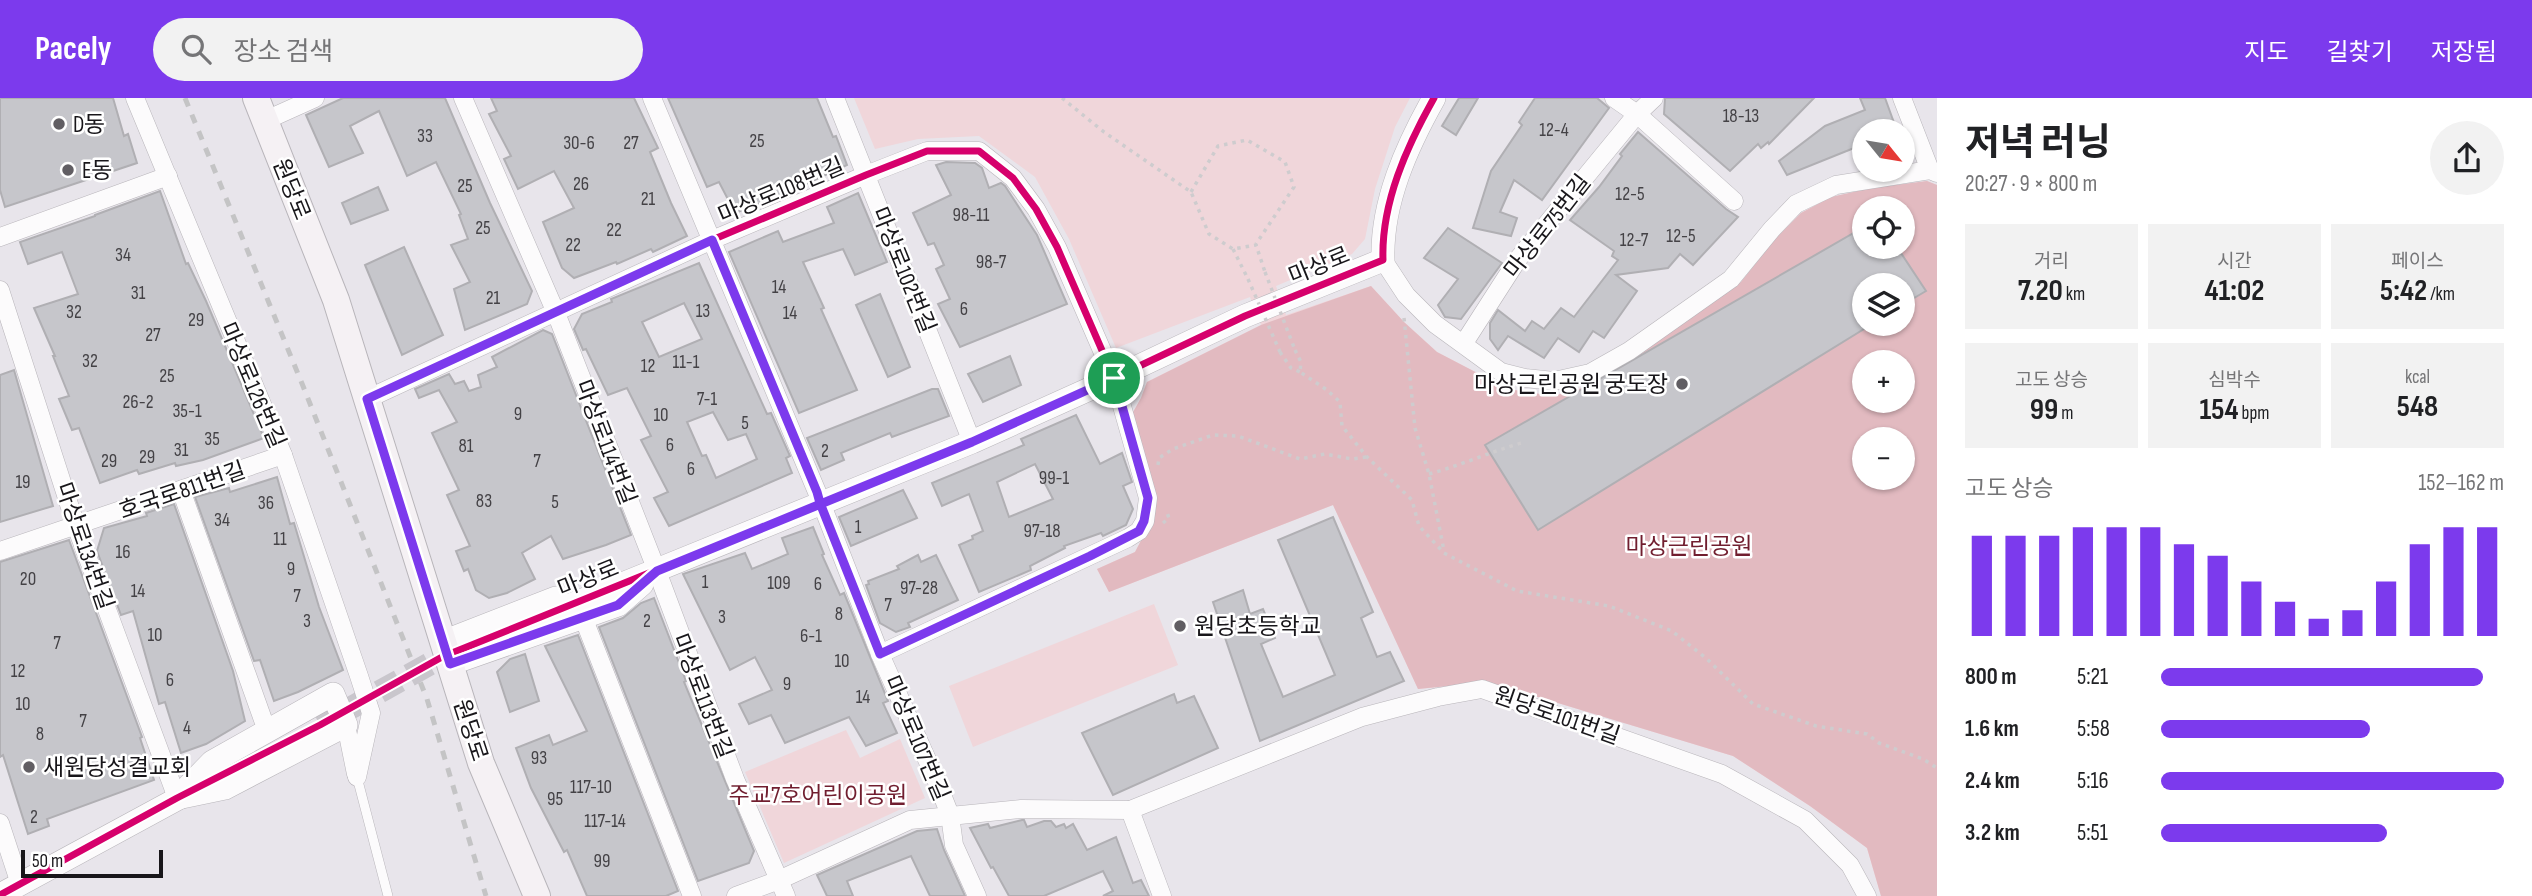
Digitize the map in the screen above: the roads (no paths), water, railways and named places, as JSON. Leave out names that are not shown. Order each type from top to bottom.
[{"type":"main road","name":"원당로","points":[[260,109],[336,300],[481,763],[537,896]]},
{"type":"street","name":"마상로126번길","points":[[135,98],[283,455],[359,676],[371,713],[356,778]]},
{"type":"street","points":[[260,109],[315,98]]},
{"type":"street","name":"마상로114번길","points":[[463,98],[555,313],[657,571]]},
{"type":"street","name":"마상로108번길","points":[[652,98],[820,503]]},
{"type":"street","name":"마상로102번길","points":[[835,98],[972,442]]},
{"type":"street","name":"마상로","points":[[541,617],[972,442],[1245,316],[1383,260],[1382,240],[1392,193],[1415,132],[1434,98]]},
{"type":"street","points":[[1614,98],[1637,114],[1734,201]]},
{"type":"street","name":"마상로75번길","points":[[1464,343],[1518,259],[1637,114],[1654,98]]},
{"type":"street","points":[[1383,260],[1406,295],[1435,324],[1501,372],[1554,381],[1590,373],[1629,351],[1731,279],[1796,204],[1836,185],[1933,172],[1902,98]]},
{"type":"street","points":[[866,175],[927,151],[979,151],[1013,178],[1036,209],[1057,247],[1114,378],[1148,498],[1144,521],[1139,531],[880,654]]},
{"type":"street","name":"마상로108번길","points":[[712,240],[866,175]]},
{"type":"street","points":[[0,237],[168,176]]},
{"type":"street","points":[[367,399],[712,240]]},
{"type":"street","name":"마상로134번길","points":[[0,290],[76,526],[177,798]]},
{"type":"street","name":"호국로811번길","points":[[0,551],[283,455]]},
{"type":"street","points":[[181,490],[267,731]]},
{"type":"street","name":"마상로107번길","points":[[820,503],[880,654],[950,815],[954,845],[977,896]]},
{"type":"street","points":[[446,653],[583,617],[618,605],[657,571]]},
{"type":"street","points":[[446,653],[607,578],[657,571]]},
{"type":"street","name":"마상로113번길","points":[[657,571],[735,779],[783,888]]},
{"type":"street","name":"마상로","points":[[583,617],[692,896]]},
{"type":"street","points":[[177,798],[212,762],[359,676]]},
{"type":"street","name":"원당로101번길","points":[[736,896],[783,888],[911,820],[1021,809],[1130,810],[1362,718],[1438,697],[1482,689],[1722,774],[1805,820],[1850,865],[1867,896]]},
{"type":"street","points":[[332,694],[346,725],[356,778]]},
{"type":"street","points":[[0,895],[177,798],[320,724]]},
{"type":"street","points":[[177,798],[225,788],[346,725]]},
{"type":"street","points":[[1130,810],[1162,896]]},
{"type":"street","points":[[0,823],[20,884]]},
{"type":"lane","points":[[356,778],[388,896]]},
{"type":"tunnel","points":[[320,725],[442,657],[541,617]]},
{"type":"railway","points":[[185,98],[427,699],[486,896]]},
{"type":"place","name":"D동","points":[[59,124]]},
{"type":"place","name":"E동","points":[[68,170]]},
{"type":"place","name":"마상근린공원 궁도장","points":[[1682,384]]},
{"type":"place","name":"원당초등학교","points":[[1180,626]]},
{"type":"place","name":"새원당성결교회","points":[[29,767]]},
{"type":"park label","name":"마상근린공원","points":[[1689,546]]},
{"type":"park label","name":"주교7호어린이공원","points":[[818,795]]}]
